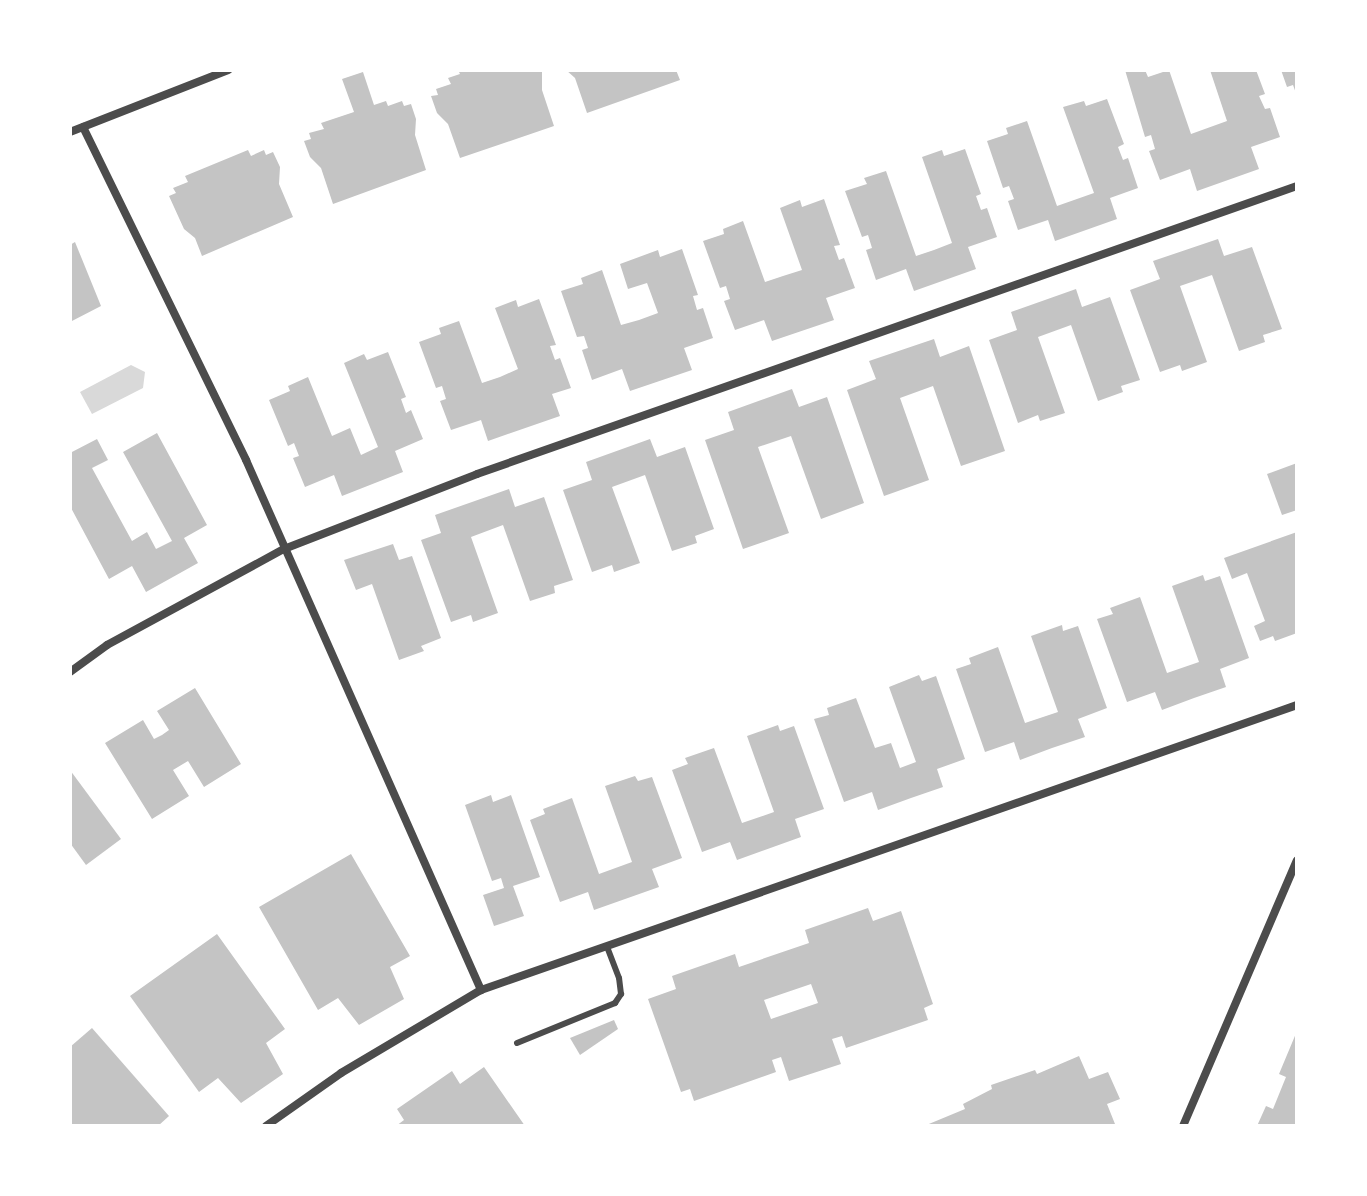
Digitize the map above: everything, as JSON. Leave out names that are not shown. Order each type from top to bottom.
[{"type":"street","points":[[70,132],[228,70]]},
{"type":"street","points":[[83,127],[246,460],[481,990]]},
{"type":"street","points":[[70,672],[107,645],[284,549],[477,474],[1297,186]]},
{"type":"street","points":[[266,1126],[341,1073],[481,990],[1297,705]]},
{"type":"street","points":[[1183,1126],[1297,860]]},
{"type":"lane","points":[[517,1043],[615,1003],[621,994],[619,978],[607,946]]},
{"type":"shaded area","points":[[131,365],[145,372],[143,388],[92,414],[80,392]]},
{"type":"building","points":[[458,70],[542,70],[542,90],[554,126],[460,158],[448,124],[437,113],[431,96],[438,95],[436,89],[451,84],[448,78],[460,74]]},
{"type":"building","points":[[566,70],[676,70],[680,80],[587,113],[575,78]]},
{"type":"building","points":[[1125,70],[1145,70],[1148,77],[1169,70],[1191,134],[1227,121],[1210,70],[1256,70],[1265,94],[1259,96],[1265,109],[1270,108],[1280,137],[1251,147],[1259,169],[1197,191],[1190,169],[1160,180],[1149,151],[1155,149],[1151,135],[1145,137]]},
{"type":"building","points":[[1281,70],[1297,70],[1297,96],[1293,85],[1287,87]]},
{"type":"building","points":[[363,72],[374,105],[386,101],[388,106],[402,101],[404,106],[411,104],[416,119],[415,135],[426,170],[333,204],[321,168],[310,157],[304,141],[311,139],[309,133],[324,129],[321,123],[354,112],[342,79]]},
{"type":"building","points":[[1107,99],[1124,144],[1118,147],[1123,160],[1128,158],[1138,188],[1110,198],[1117,219],[1055,241],[1048,220],[1018,230],[1008,201],[1014,199],[1009,186],[1003,188],[987,141],[1008,134],[1006,128],[1027,121],[1057,206],[1094,193],[1063,107],[1084,101],[1086,106]]},
{"type":"building","points":[[965,149],[981,194],[976,196],[981,210],[987,208],[997,237],[968,247],[976,269],[914,291],[906,269],[876,280],[866,250],[872,248],[868,235],[862,237],[845,191],[867,184],[864,178],[886,171],[916,256],[934,250],[952,243],[922,157],[942,150],[944,156]]},
{"type":"building","points":[[248,150],[251,156],[264,150],[266,155],[273,152],[280,167],[279,184],[293,217],[202,256],[195,238],[184,229],[169,196],[176,193],[173,188],[188,182],[185,176]]},
{"type":"building","points":[[824,199],[840,245],[834,246],[839,260],[844,258],[855,288],[826,298],[834,320],[772,341],[764,320],[735,330],[724,301],[730,299],[726,286],[720,288],[703,241],[724,234],[723,229],[743,221],[765,282],[802,270],[780,208],[800,200],[802,207]]},
{"type":"building","points":[[1218,239],[1224,256],[1252,247],[1282,329],[1263,335],[1265,342],[1239,351],[1212,275],[1180,286],[1207,362],[1182,371],[1180,365],[1160,372],[1130,290],[1160,279],[1153,261]]},
{"type":"building","points":[[75,242],[101,306],[70,322],[70,245]]},
{"type":"building","points":[[682,249],[698,295],[693,296],[697,310],[703,308],[713,338],[684,348],[692,370],[630,391],[622,369],[592,380],[582,350],[588,348],[584,336],[577,337],[561,291],[583,284],[581,278],[602,270],[621,325],[639,320],[658,313],[647,283],[628,289],[620,264],[658,250],[660,257]]},
{"type":"building","points":[[1076,289],[1082,307],[1110,297],[1140,380],[1121,386],[1123,392],[1098,401],[1071,325],[1038,337],[1065,413],[1040,421],[1038,415],[1018,423],[989,340],[1017,330],[1011,312]]},
{"type":"building","points":[[539,299],[556,345],[550,346],[555,360],[560,358],[571,388],[552,394],[560,416],[488,441],[481,420],[451,430],[440,401],[446,399],[442,386],[436,388],[419,342],[441,334],[439,328],[459,321],[482,383],[500,377],[518,369],[495,308],[516,300],[518,307]]},
{"type":"building","points":[[934,339],[940,357],[969,346],[1005,451],[961,466],[933,386],[900,398],[929,480],[884,496],[847,390],[876,379],[869,361]]},
{"type":"building","points":[[388,352],[406,397],[401,399],[406,413],[411,410],[423,439],[395,451],[403,472],[342,496],[334,475],[305,487],[293,458],[299,456],[294,443],[288,446],[269,400],[290,391],[288,386],[308,377],[332,436],[350,428],[361,455],[378,447],[344,363],[364,354],[367,360]]},
{"type":"building","points":[[792,389],[799,407],[827,397],[864,503],[821,519],[791,436],[758,447],[789,533],[743,549],[705,440],[734,430],[728,412]]},
{"type":"building","points":[[157,433],[207,525],[184,538],[198,563],[146,592],[132,566],[109,579],[70,506],[70,453],[97,439],[108,460],[92,468],[132,541],[147,532],[156,549],[172,541],[123,452]]},
{"type":"building","points":[[650,439],[657,457],[685,447],[714,529],[695,536],[697,543],[672,551],[645,475],[612,487],[640,563],[614,572],[612,565],[592,572],[563,490],[592,480],[586,462]]},
{"type":"building","points":[[1297,463],[1297,510],[1282,515],[1267,474]]},
{"type":"building","points":[[509,489],[515,507],[544,497],[573,580],[554,586],[555,593],[530,601],[503,525],[471,537],[498,613],[473,622],[471,615],[451,622],[421,540],[441,533],[435,515]]},
{"type":"building","points":[[1297,532],[1297,633],[1275,641],[1273,636],[1260,641],[1254,626],[1265,621],[1247,573],[1232,579],[1224,558]]},
{"type":"building","points":[[393,544],[399,560],[412,556],[441,638],[421,646],[424,651],[399,660],[372,584],[356,590],[344,560]]},
{"type":"building","points":[[1203,575],[1205,581],[1220,576],[1249,658],[1220,669],[1226,687],[1162,710],[1155,692],[1127,702],[1097,619],[1113,614],[1110,608],[1140,597],[1167,673],[1199,662],[1172,586]]},
{"type":"building","points":[[1062,625],[1063,631],[1078,626],[1107,708],[1078,719],[1085,737],[1020,760],[1014,742],[985,752],[956,669],[971,664],[969,658],[998,647],[1025,723],[1058,712],[1031,636]]},
{"type":"building","points":[[919,675],[922,681],[936,676],[965,759],[937,769],[943,787],[878,810],[872,792],[844,802],[814,719],[829,715],[827,708],[856,698],[875,748],[891,743],[900,768],[916,762],[889,687]]},
{"type":"building","points":[[195,688],[241,764],[204,787],[188,761],[173,770],[189,796],[152,819],[105,743],[143,720],[154,739],[162,735],[169,730],[157,711]]},
{"type":"building","points":[[778,725],[780,731],[794,726],[824,809],[795,819],[801,837],[737,860],[730,842],[702,852],[672,770],[688,764],[685,758],[714,748],[742,823],[774,812],[747,736]]},
{"type":"building","points":[[70,770],[121,839],[86,865],[70,843]]},
{"type":"building","points":[[635,776],[638,781],[652,777],[682,858],[652,869],[659,887],[594,910],[588,892],[560,902],[530,820],[545,814],[543,809],[572,798],[599,874],[632,862],[605,786]]},
{"type":"building","points":[[491,795],[493,802],[511,795],[540,877],[513,886],[524,916],[494,926],[483,895],[504,888],[501,878],[492,881],[465,805]]},
{"type":"building","points":[[351,854],[410,956],[390,967],[404,999],[359,1025],[338,998],[318,1010],[259,907]]},
{"type":"building","points":[[868,908],[873,921],[901,911],[933,1004],[924,1008],[928,1020],[846,1048],[842,1036],[832,1039],[841,1064],[789,1081],[781,1057],[772,1060],[776,1072],[694,1101],[690,1089],[681,1092],[648,999],[676,989],[672,976],[735,954],[739,967],[809,943],[805,930]],"holes":[[[811,984],[818,1003],[771,1019],[764,1000]]]},
{"type":"building","points":[[217,934],[285,1029],[266,1043],[283,1074],[241,1103],[218,1078],[199,1092],[130,996]]},
{"type":"building","points":[[614,1020],[618,1029],[580,1055],[570,1038]]},
{"type":"building","points":[[92,1028],[169,1116],[158,1126],[70,1126],[70,1047]]},
{"type":"building","points":[[1297,1031],[1297,1126],[1257,1126],[1266,1106],[1273,1109],[1286,1077],[1279,1074]]},
{"type":"building","points":[[1079,1056],[1089,1079],[1108,1072],[1120,1099],[1107,1104],[1115,1124],[924,1126],[965,1109],[963,1104],[992,1089],[991,1085],[1035,1070],[1037,1074]]},
{"type":"building","points":[[484,1067],[525,1126],[396,1126],[404,1120],[397,1109],[452,1071],[460,1084]]}]
